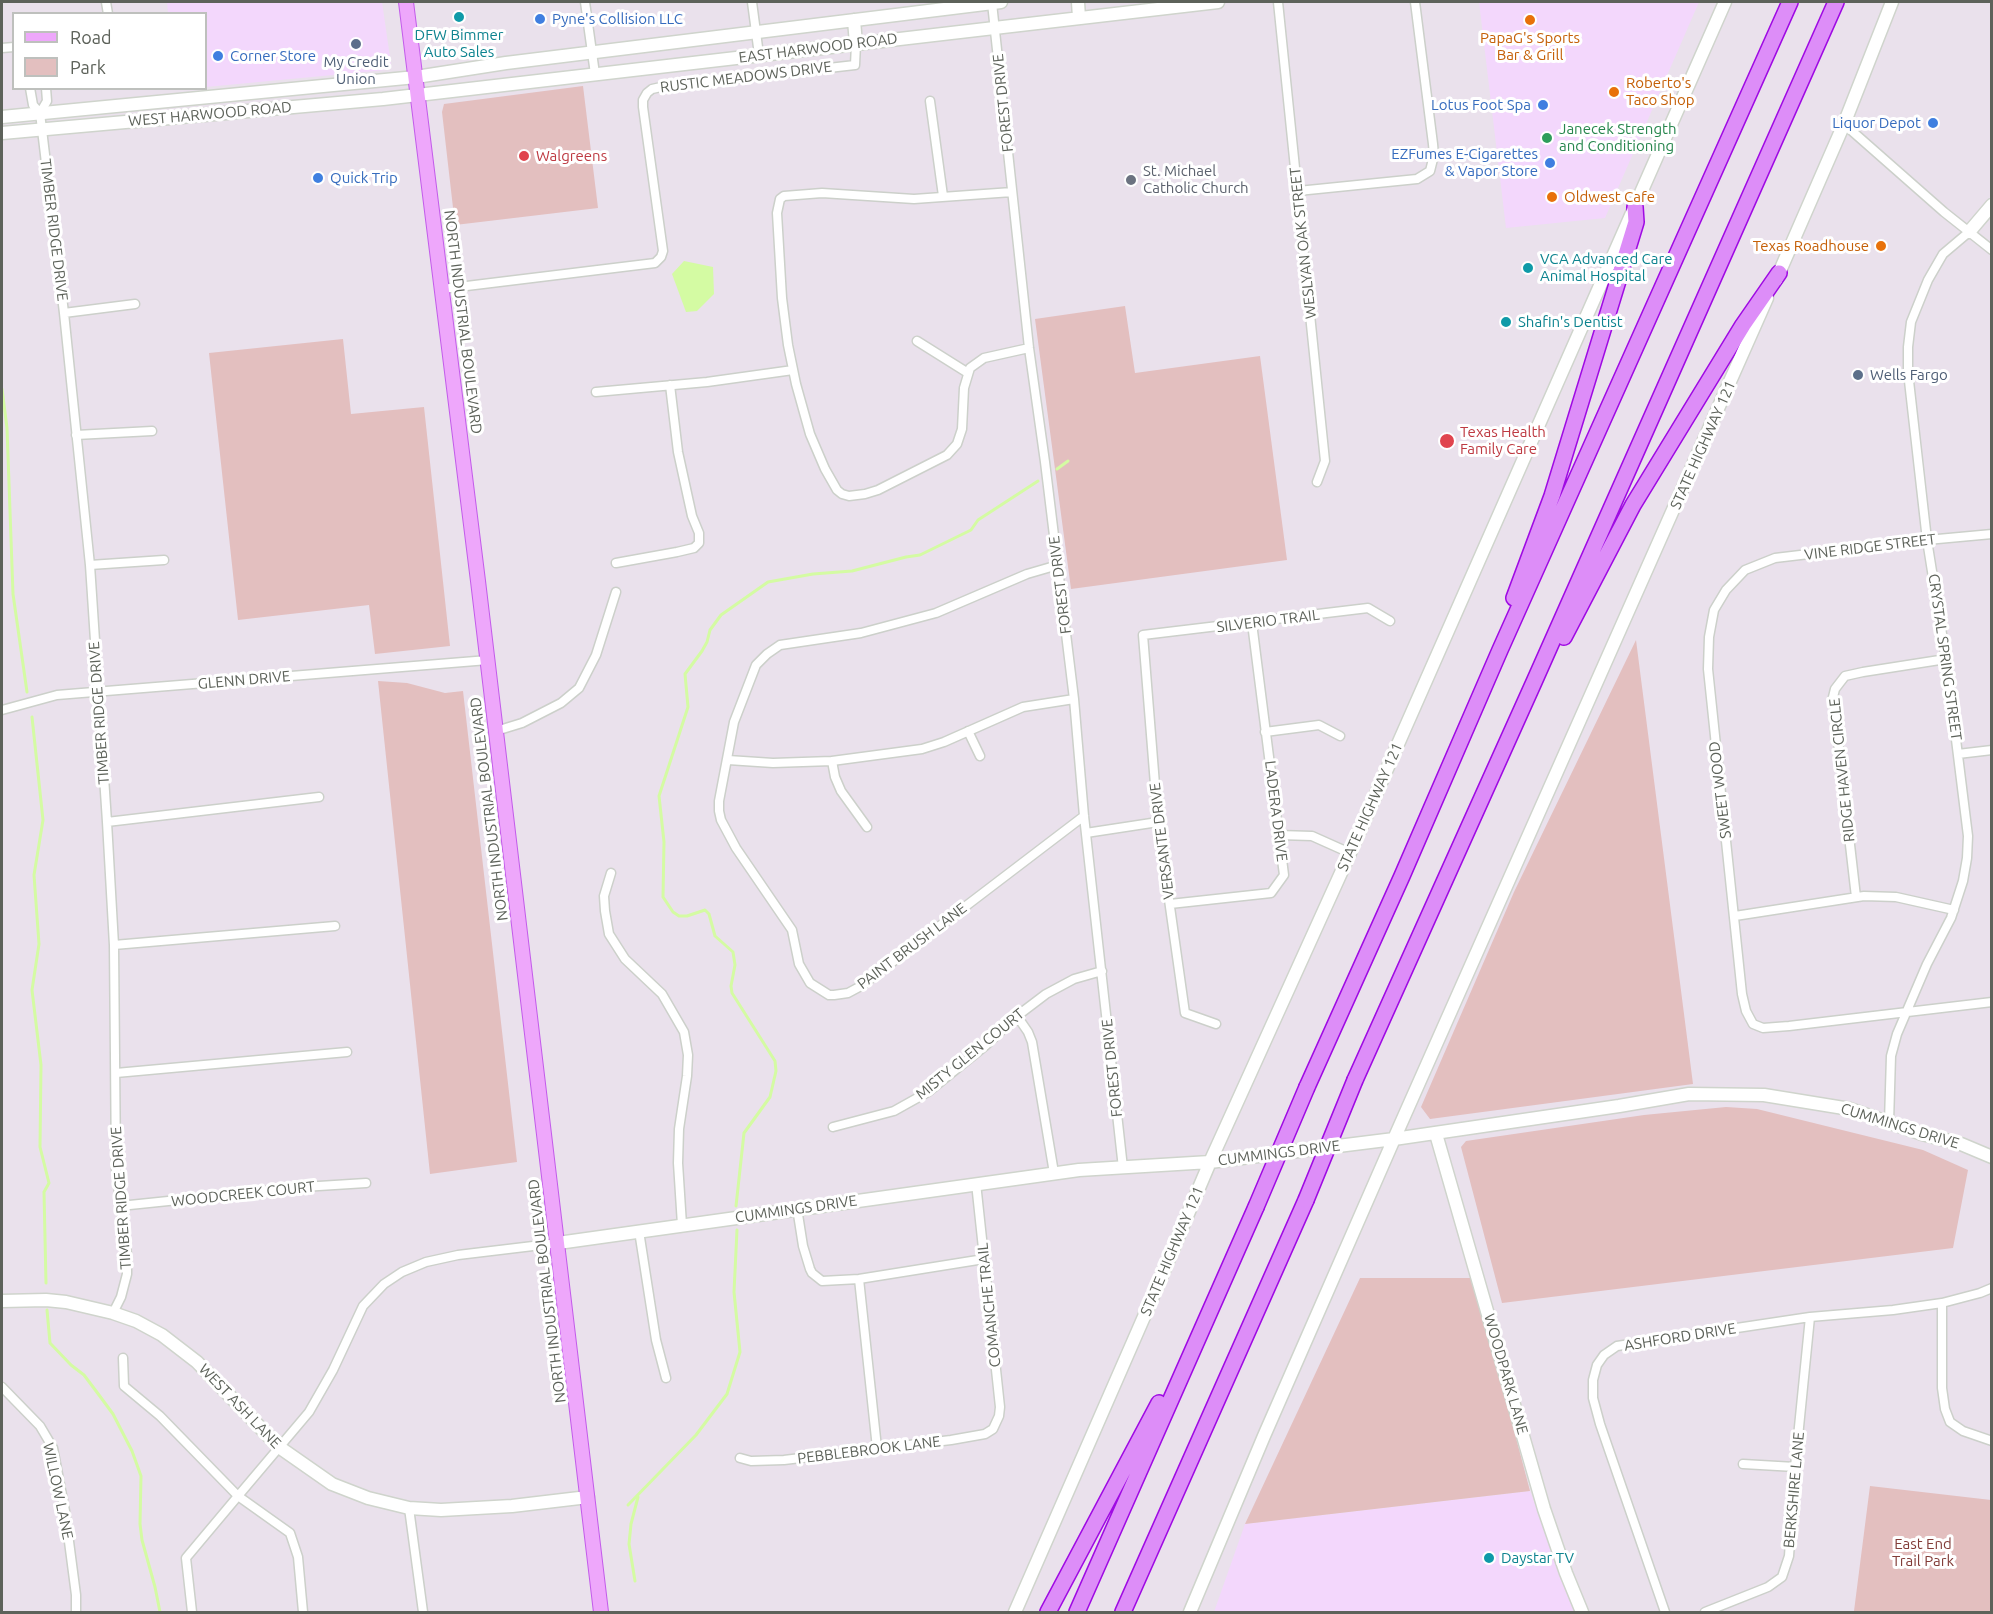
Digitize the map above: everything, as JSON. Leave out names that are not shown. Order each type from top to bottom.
[{"type":"highway","points":[[1077,1612],[1500,650],[1790,2]]},
{"type":"highway","points":[[1123,1612],[1306,1200],[1355,1080],[1836,2]]},
{"type":"highway","points":[[1500,650],[1508,614],[1552,496],[1633,233],[1636,222],[1635,207]]},
{"type":"highway","points":[[1534,682],[1556,653],[1645,486],[1743,325],[1779,273]]},
{"type":"highway","points":[[1048,1612],[1164,1393],[1180,1378]]},
{"type":"highway","points":[[1135,1612],[1206,1441],[1205,1424]]},
{"type":"main road","name":"NORTH INDUSTRIAL BOULEVARD","points":[[406,2],[488,660],[602,1612]]},
{"type":"main road","name":"EAST HARWOOD ROAD","points":[[416,76],[997,2]]},
{"type":"main road","points":[[1078,2],[1079,18]]},
{"type":"main road","name":"EAST HARWOOD ROAD","points":[[418,95],[1079,18],[1189,3],[1218,2]]},
{"type":"main road","name":"STATE HIGHWAY 121","points":[[1015,1612],[1210,1162],[1350,853],[1635,207],[1662,140],[1725,2]]},
{"type":"main road","name":"STATE HIGHWAY 121","points":[[1190,1612],[1394,1139],[1844,124],[1892,2]]},
{"type":"main road","points":[[854,20],[856,44]]},
{"type":"main road","name":"WEST HARWOOD ROAD","points":[[2,117],[416,76]]},
{"type":"main road","points":[[250,93],[250,111]]},
{"type":"main road","name":"WEST HARWOOD ROAD","points":[[2,133],[418,95]]},
{"type":"main road","name":"CRYSTAL SPRING STREET","points":[[1969,232],[1992,205]]},
{"type":"main road","name":"CUMMINGS DRIVE","points":[[558,1243],[1054,1173],[1210,1162],[1436,1134],[1689,1094],[1764,1095],[1850,1109],[1961,1144],[1992,1157]]},
{"type":"main road","name":"WOODPARK LANE","points":[[1436,1134],[1544,1509],[1582,1612]]},
{"type":"main road","name":"WEST ASH LANE","points":[[2,1301],[66,1302],[136,1321],[162,1335],[197,1362],[279,1447],[332,1484],[368,1498],[409,1508],[441,1510],[588,1497]]},
{"type":"street","points":[[585,2],[595,74]]},
{"type":"street","points":[[752,2],[759,55]]},
{"type":"street","name":"FOREST DRIVE","points":[[997,2],[995,28],[1012,192],[1029,348],[1074,699],[1084,816],[1123,1168]]},
{"type":"street","name":"WESLYAN OAK STREET","points":[[1278,2],[1325,460],[1317,482]]},
{"type":"street","points":[[1298,191],[1417,178],[1430,171],[1434,155],[1433,144],[1414,2]]},
{"type":"street","name":"RUSTIC MEADOWS DRIVE","points":[[442,289],[655,263],[663,251],[643,107],[643,100],[647,93],[661,87],[855,65],[856,44]]},
{"type":"street","points":[[30,90],[33,105],[40,113],[47,101],[46,90]]},
{"type":"street","points":[[930,101],[943,196]]},
{"type":"street","name":"TIMBER RIDGE DRIVE","points":[[40,113],[64,313],[90,565],[107,822],[114,945],[116,1169],[125,1234],[127,1274],[121,1297],[113,1313]]},
{"type":"street","points":[[1844,124],[1992,250]]},
{"type":"street","points":[[1012,192],[914,199],[803,193],[784,196],[780,199],[777,213],[782,298],[793,370],[810,434],[837,490],[849,496],[878,490],[947,455],[957,444],[962,429],[964,388],[970,368],[984,358],[1029,348]]},
{"type":"street","name":"CRYSTAL SPRING STREET","points":[[1889,1122],[1891,1056],[1927,964],[1954,910],[1963,881],[1968,836],[1946,659],[1927,540],[1908,372],[1908,347],[1911,322],[1928,280],[1943,254],[1969,232]]},
{"type":"street","points":[[64,313],[135,304]]},
{"type":"street","points":[[917,341],[968,373]]},
{"type":"street","points":[[596,392],[793,370]]},
{"type":"street","points":[[616,563],[694,548],[699,543],[699,534],[692,516],[678,452],[670,385]]},
{"type":"street","points":[[76,435],[152,431]]},
{"type":"street","name":"VINE RIDGE STREET","points":[[1750,568],[1774,558],[1992,534]]},
{"type":"street","points":[[90,565],[164,560]]},
{"type":"street","name":"PAINT BRUSH LANE","points":[[1058,565],[1027,574],[936,613],[894,626],[780,645],[756,665],[734,722],[719,801],[721,820],[736,848],[792,930],[799,964],[810,983],[829,995],[848,993],[861,986],[1084,816]]},
{"type":"street","name":"SWEET WOOD","points":[[1750,568],[1745,570],[1726,590],[1714,610],[1709,637],[1708,669],[1742,994],[1746,1011],[1753,1024],[1763,1028],[1908,1013]]},
{"type":"street","points":[[496,731],[522,723],[561,703],[579,688],[596,655],[616,592]]},
{"type":"street","name":"SILVERIO TRAIL","points":[[1143,635],[1368,608],[1390,621]]},
{"type":"street","name":"LADERA DRIVE","points":[[1170,904],[1271,893],[1284,875],[1252,623]]},
{"type":"street","name":"VERSANTE DRIVE","points":[[1143,635],[1158,822],[1185,1013],[1216,1024]]},
{"type":"street","name":"RIDGE HAVEN CIRCLE","points":[[1856,897],[1833,697],[1834,689],[1845,676],[1946,659]]},
{"type":"street","name":"GLENN DRIVE","points":[[2,710],[57,695],[488,660]]},
{"type":"street","points":[[728,760],[773,763],[832,762],[922,748],[945,742],[1023,707],[1074,699]]},
{"type":"street","points":[[1265,732],[1319,725],[1340,736]]},
{"type":"street","points":[[968,731],[980,756]]},
{"type":"street","points":[[1958,754],[1992,750]]},
{"type":"street","points":[[832,762],[841,791],[867,827]]},
{"type":"street","points":[[107,822],[319,797]]},
{"type":"street","points":[[1086,832],[1158,822]]},
{"type":"street","points":[[1279,835],[1312,836],[1350,853]]},
{"type":"street","points":[[611,873],[604,896],[609,934],[625,959],[662,994],[684,1032],[688,1055],[679,1129],[678,1163],[682,1225]]},
{"type":"street","points":[[1735,916],[1856,897],[1896,897],[1954,910]]},
{"type":"street","points":[[114,945],[335,926]]},
{"type":"street","name":"MISTY GLEN COURT","points":[[833,1127],[894,1111],[928,1092],[1046,994],[1065,984],[1102,971]]},
{"type":"street","points":[[1908,1013],[1992,1002]]},
{"type":"street","points":[[1017,1016],[1032,1042],[1054,1173]]},
{"type":"street","points":[[116,1073],[347,1052]]},
{"type":"street","name":"WOODCREEK COURT","points":[[120,1206],[303,1187],[366,1183]]},
{"type":"street","name":"COMANCHE TRAIL","points":[[976,1183],[999,1407],[999,1416],[995,1426]]},
{"type":"street","points":[[797,1208],[803,1246],[810,1269],[822,1281],[859,1279],[984,1259]]},
{"type":"street","points":[[639,1231],[656,1340],[666,1377]]},
{"type":"street","points":[[192,1612],[186,1558],[309,1412],[333,1370],[360,1312],[374,1293],[402,1272],[426,1262],[458,1255],[558,1243]]},
{"type":"street","points":[[859,1279],[877,1448]]},
{"type":"street","name":"ASHFORD DRIVE","points":[[1665,1612],[1593,1398],[1593,1380],[1597,1365],[1604,1355],[1617,1346],[1810,1317],[1942,1303],[1992,1288]]},
{"type":"street","points":[[1942,1303],[1942,1388],[1945,1409],[1950,1422],[1963,1431],[1992,1441]]},
{"type":"street","name":"BERKSHIRE LANE","points":[[1705,1612],[1768,1587],[1782,1576],[1789,1556],[1795,1467],[1810,1317]]},
{"type":"street","points":[[123,1358],[124,1386],[160,1416],[238,1497],[290,1533],[298,1557],[303,1612]]},
{"type":"street","name":"WILLOW LANE","points":[[2,1387],[40,1426],[53,1448],[65,1511],[76,1595],[76,1612]]},
{"type":"street","name":"PEBBLEBROOK LANE","points":[[740,1458],[751,1461],[784,1460],[985,1434],[995,1426]]},
{"type":"street","points":[[1743,1464],[1795,1467]]},
{"type":"street","points":[[409,1508],[423,1612]]},
{"type":"shaded area","points":[[167,2],[382,2],[391,64],[386,70],[207,87],[207,12],[168,12]]},
{"type":"shaded area","points":[[1479,2],[1699,2],[1605,218],[1506,228]]},
{"type":"shaded area","points":[[684,261],[713,267],[714,294],[697,311],[686,312],[672,274]]},
{"type":"shaded area","points":[[1530,1491],[1575,1612],[1214,1612],[1245,1524]]},
{"type":"green space","points":[[583,86],[598,208],[455,225],[442,112],[444,104]]},
{"type":"green space","points":[[1125,306],[1135,373],[1260,356],[1287,560],[1071,589],[1035,319]]},
{"type":"green space","points":[[343,339],[351,414],[424,407],[450,646],[375,654],[369,605],[238,620],[209,353]]},
{"type":"green space","points":[[1636,640],[1693,1084],[1430,1119],[1421,1107],[1514,892]]},
{"type":"green space","points":[[378,681],[407,683],[445,693],[463,691],[517,1162],[430,1174]]},
{"type":"green space","points":[[1726,1107],[1757,1109],[1923,1150],[1968,1170],[1953,1248],[1502,1303],[1461,1147],[1466,1141],[1644,1115]]},
{"type":"green space","points":[[1360,1278],[1474,1278],[1530,1491],[1245,1524]]},
{"type":"green space","name":"East End Trail Park","points":[[1870,1486],[1991,1500],[1991,1612],[1851,1612],[1854,1611]]},
{"type":"waterway","points":[[2,389],[7,428],[13,594],[27,692]]},
{"type":"waterway","points":[[1057,469],[1068,461]]},
{"type":"waterway","points":[[736,1206],[744,1133],[770,1097],[776,1071],[775,1061],[732,993],[735,965],[733,952],[715,936],[709,914],[705,910],[679,916],[673,912],[663,897],[664,842],[659,796],[688,707],[685,674],[702,651],[710,630],[721,615],[768,582],[813,574],[852,571],[920,555],[971,530],[978,520],[1038,481]]},
{"type":"waterway","points":[[32,717],[43,820],[34,875],[39,944],[32,990],[41,1065],[40,1147],[49,1183],[44,1192],[46,1283]]},
{"type":"waterway","points":[[628,1505],[696,1435],[727,1394],[740,1352],[734,1292],[737,1230]]},
{"type":"waterway","points":[[47,1310],[50,1343],[84,1375],[113,1414],[132,1451],[141,1476],[142,1540],[160,1612]]},
{"type":"waterway","points":[[635,1581],[629,1544],[638,1497]]},
{"type":"place","name":"DFW Bimmer Auto Sales","points":[[459,17]]},
{"type":"place","name":"Pyne's Collision LLC","points":[[540,19]]},
{"type":"place","name":"PapaG's Sports Bar & Grill","points":[[1530,20]]},
{"type":"place","name":"My Credit Union","points":[[356,44]]},
{"type":"place","name":"Corner Store","points":[[218,56]]},
{"type":"place","name":"Roberto's Taco Shop","points":[[1614,92]]},
{"type":"place","name":"Lotus Foot Spa","points":[[1543,105]]},
{"type":"place","name":"Liquor Depot","points":[[1933,123]]},
{"type":"place","name":"Janecek Strength and Conditioning","points":[[1547,138]]},
{"type":"place","name":"Walgreens","points":[[524,156]]},
{"type":"place","name":"EZFumes E-Cigarettes & Vapor Store","points":[[1550,163]]},
{"type":"place","name":"Quick Trip","points":[[318,178]]},
{"type":"place","name":"St. Michael Catholic Church","points":[[1131,180]]},
{"type":"place","name":"Oldwest Cafe","points":[[1552,197]]},
{"type":"place","name":"Texas Roadhouse","points":[[1881,246]]},
{"type":"place","name":"VCA Advanced Care Animal Hospital","points":[[1528,268]]},
{"type":"place","name":"Shafin's Dentist","points":[[1506,322]]},
{"type":"place","name":"Wells Fargo","points":[[1858,375]]},
{"type":"place","name":"Texas Health Family Care","points":[[1447,441]]},
{"type":"place","name":"Daystar TV","points":[[1489,1558]]}]
